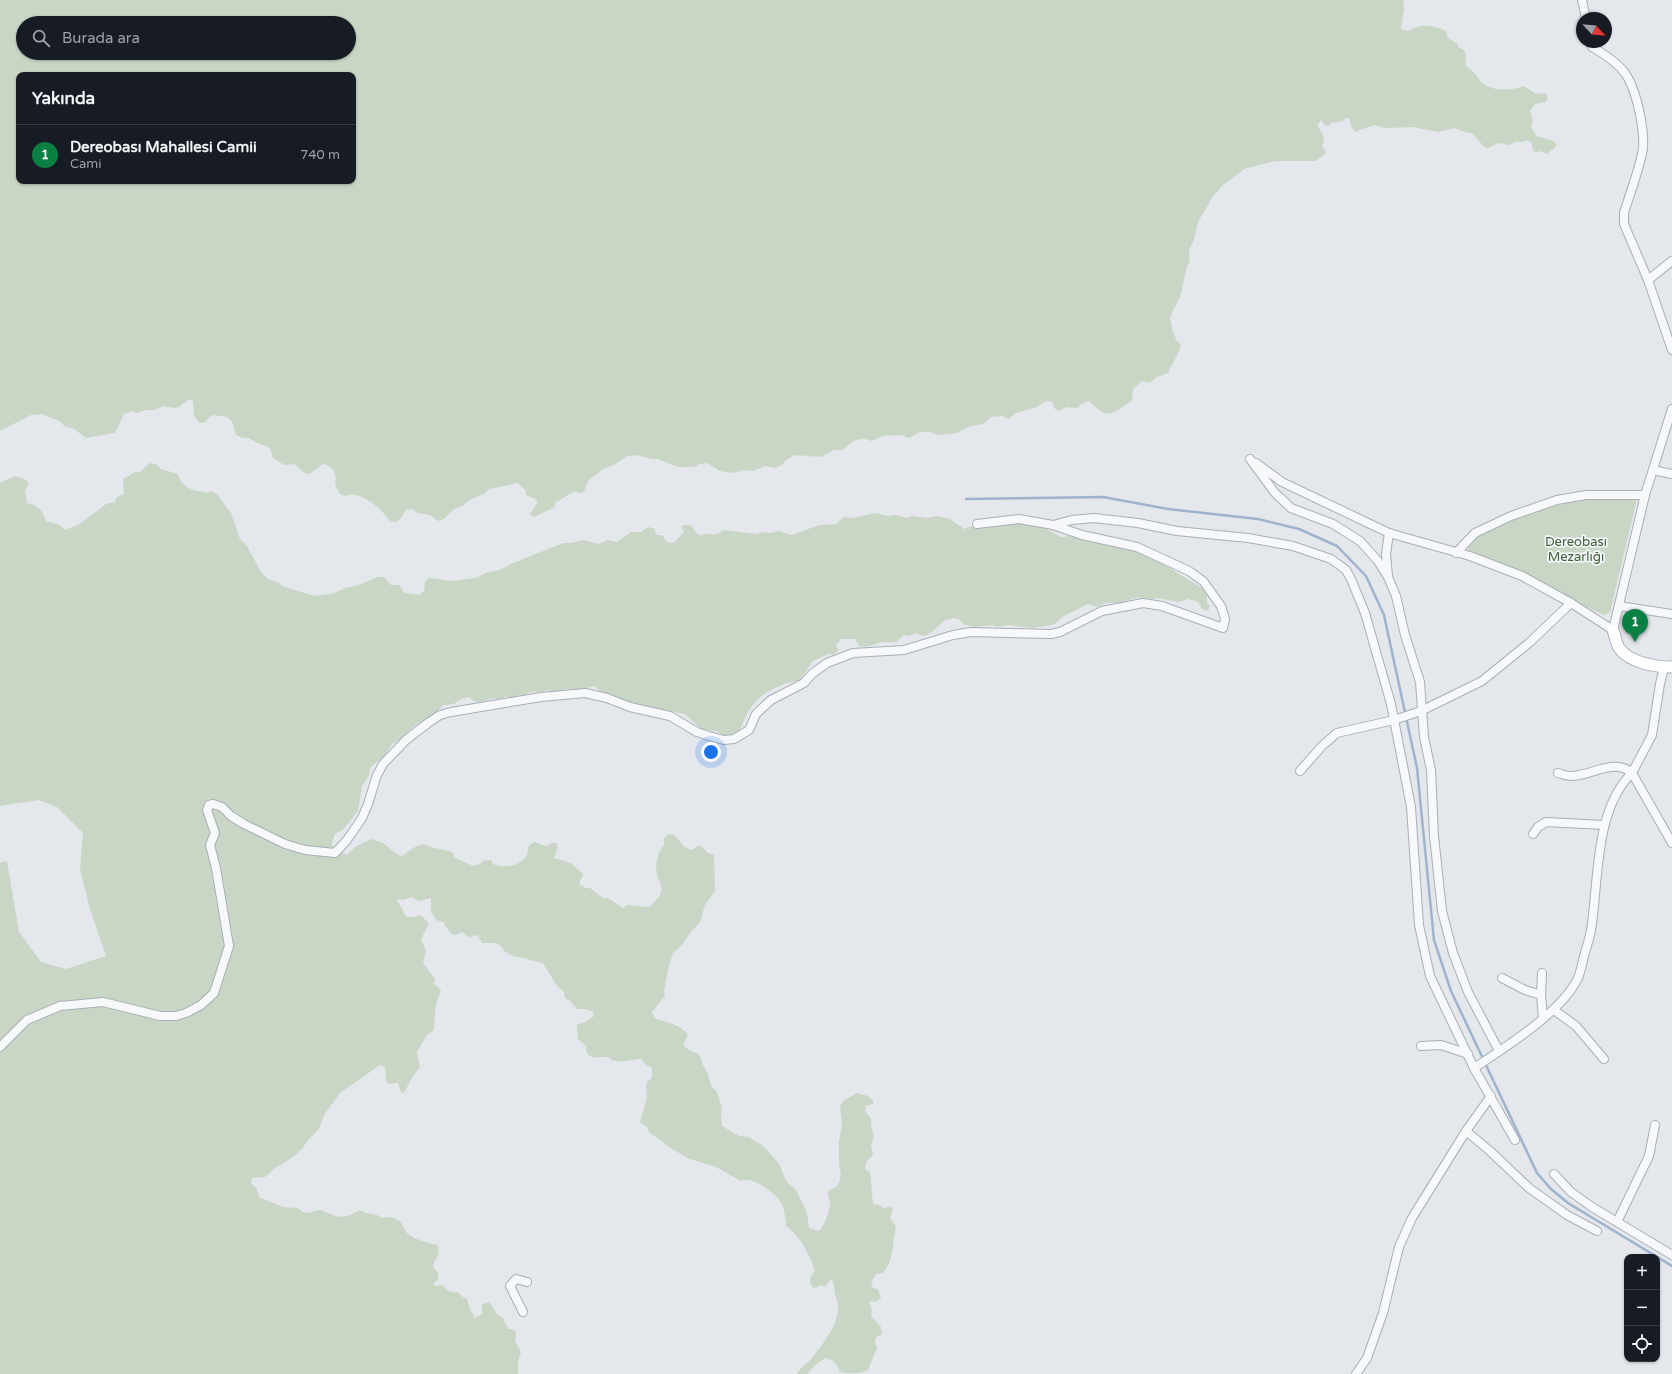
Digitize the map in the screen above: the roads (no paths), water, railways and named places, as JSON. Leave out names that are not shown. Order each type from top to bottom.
[{"type":"street","points":[[1582,0],[1585,12]]},
{"type":"street","points":[[1594,48],[1611,58],[1626,73],[1636,93],[1642,126],[1643,147],[1624,213],[1624,224],[1648,280],[1672,350]]},
{"type":"street","points":[[1648,280],[1672,261]]},
{"type":"street","points":[[1474,1068],[1554,1010],[1571,991],[1578,980],[1591,931],[1604,825],[1613,801],[1627,778],[1632,773],[1652,735],[1660,684],[1668,667],[1642,662],[1628,656],[1619,647],[1613,630],[1645,495],[1672,408]]},
{"type":"street","points":[[1499,1051],[1468,992],[1453,953],[1442,911],[1434,836],[1431,770],[1424,737],[1420,682],[1405,635],[1396,596],[1388,577],[1378,561],[1360,541],[1333,524],[1291,508],[1275,493],[1250,459],[1282,482],[1389,533],[1470,556],[1522,576],[1571,603],[1613,630]]},
{"type":"street","points":[[1653,470],[1672,474]]},
{"type":"street","points":[[1456,553],[1475,533],[1511,516],[1557,500],[1586,495],[1645,495]]},
{"type":"street","points":[[1053,525],[1072,520],[1094,518],[1138,523],[1177,531],[1267,541],[1293,546],[1331,559],[1346,570],[1358,594],[1365,613],[1391,704],[1412,807],[1419,925],[1430,976],[1474,1068],[1515,1140]]},
{"type":"street","points":[[0,1047],[27,1020],[60,1006],[103,1002],[160,1016],[176,1016],[186,1013],[201,1005],[214,993],[229,946],[216,868],[210,845],[215,833],[207,810],[209,806],[213,804],[222,807],[237,820],[285,844],[305,850],[335,853],[347,840],[362,818],[377,775],[383,764],[406,740],[440,715],[541,697],[585,693],[607,698],[630,707],[670,716],[698,732],[724,740],[734,739],[749,730],[756,714],[771,700],[804,683],[812,674],[827,663],[853,653],[904,650],[953,635],[971,632],[1051,634],[1060,632],[1102,611],[1144,603],[1162,606],[1223,628],[1225,619],[1222,606],[1203,581],[1189,571],[1138,547],[1082,535],[1053,525],[1019,519],[977,524]]},
{"type":"street","points":[[1388,577],[1386,554],[1389,533]]},
{"type":"street","points":[[1300,771],[1322,746],[1337,733],[1394,720],[1421,711],[1482,681],[1529,643],[1571,603]]},
{"type":"street","points":[[1619,606],[1672,614]]},
{"type":"street","points":[[1558,773],[1570,776],[1599,769],[1616,767],[1627,769],[1632,773],[1672,843]]},
{"type":"street","points":[[1533,834],[1538,827],[1546,822],[1604,825]]},
{"type":"street","points":[[1542,973],[1541,995],[1543,1018]]},
{"type":"street","points":[[1502,978],[1525,990],[1541,995]]},
{"type":"street","points":[[1554,1010],[1576,1026],[1604,1059]]},
{"type":"street","points":[[1421,1046],[1440,1045],[1468,1054]]},
{"type":"street","points":[[1356,1374],[1367,1358],[1378,1328],[1400,1247],[1412,1218],[1466,1131],[1491,1096]]},
{"type":"street","points":[[1617,1222],[1649,1156],[1655,1125]]},
{"type":"street","points":[[1466,1131],[1490,1151],[1529,1188],[1567,1214],[1597,1231]]},
{"type":"street","points":[[1554,1174],[1571,1192],[1672,1255]]},
{"type":"street","points":[[523,1312],[510,1286],[516,1279],[527,1282]]},
{"type":"waterway","points":[[966,499],[1103,497],[1168,509],[1258,519],[1299,529],[1337,546],[1366,576],[1384,615],[1417,768],[1434,940],[1451,991],[1537,1173],[1551,1189],[1568,1203],[1672,1266]]},
{"type":"place","name":"Dereobası Mahallesi Camii","points":[[1635,642]]},
{"type":"park label","name":"Dereobası Mezarlığı","points":[[1576,548]]}]
